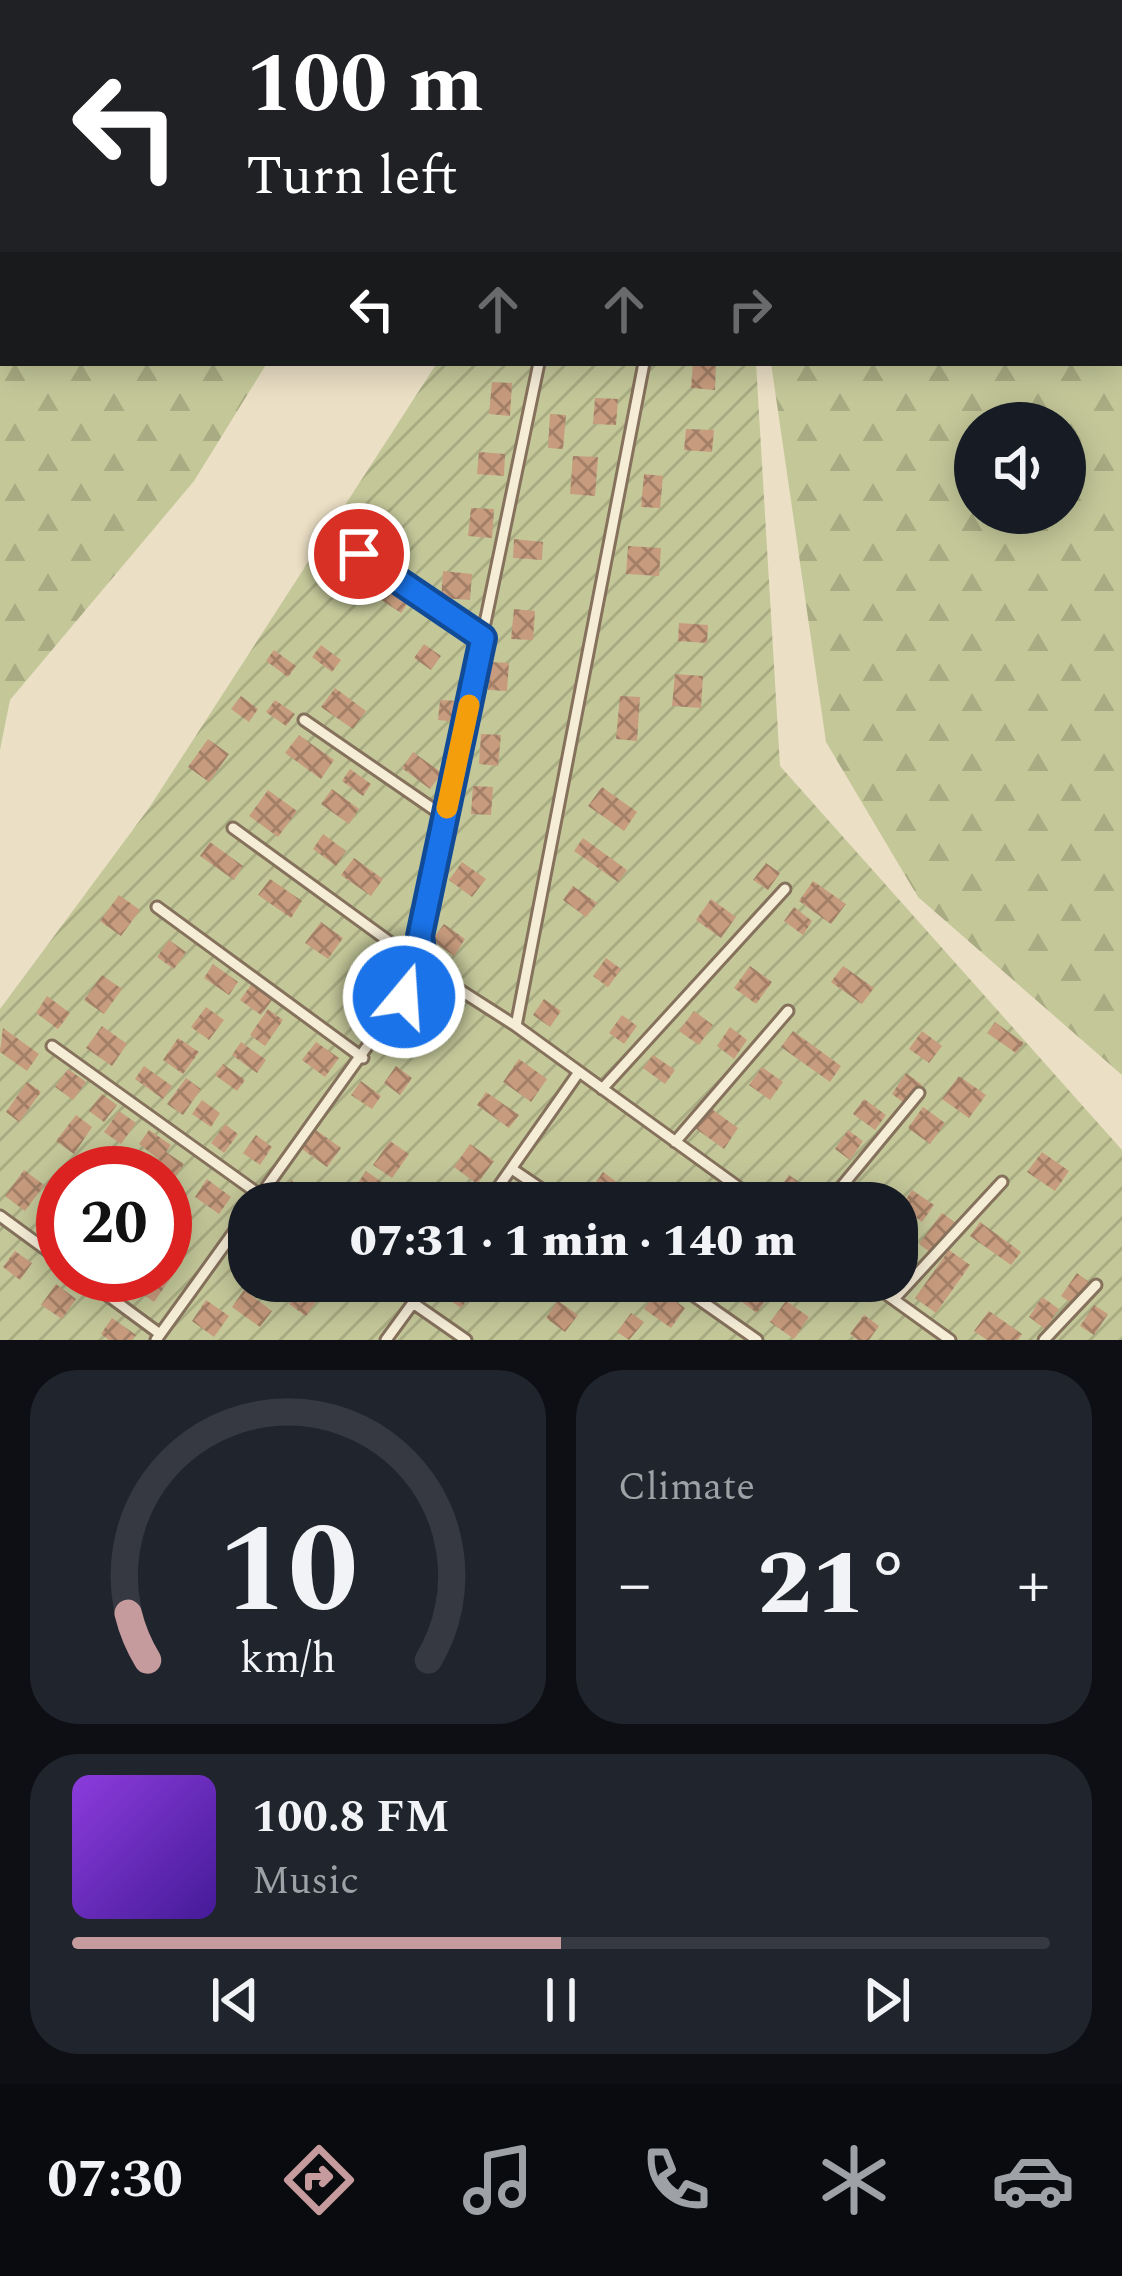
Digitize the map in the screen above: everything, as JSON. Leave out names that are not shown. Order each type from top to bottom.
[{"type":"lane","points":[[270,1182],[424,967],[420,936],[538,366]]},
{"type":"lane","points":[[516,1026],[643,366]]},
{"type":"lane","points":[[359,554],[483,638]]},
{"type":"lane","points":[[304,720],[445,817]]},
{"type":"lane","points":[[233,828],[731,1182]]},
{"type":"lane","points":[[602,1089],[785,889]]},
{"type":"lane","points":[[157,907],[362,1058]]},
{"type":"lane","points":[[675,1142],[788,1011]]},
{"type":"lane","points":[[52,1046],[234,1182]]},
{"type":"lane","points":[[502,1182],[579,1072]]},
{"type":"lane","points":[[845,1182],[919,1093]]},
{"type":"lane","points":[[512,1168],[532,1182]]},
{"type":"lane","points":[[918,1272],[1002,1182]]},
{"type":"lane","points":[[0,1216],[36,1242]]},
{"type":"lane","points":[[114,1302],[158,1337],[228,1239]]},
{"type":"lane","points":[[1044,1340],[1096,1285]]},
{"type":"lane","points":[[703,1302],[757,1340]]},
{"type":"lane","points":[[897,1302],[950,1340]]},
{"type":"lane","points":[[386,1340],[413,1303],[466,1340]]},
{"type":"green space","points":[[0,366],[265,366],[194,481],[10,700],[0,750]]},
{"type":"green space","points":[[435,366],[756,366],[780,766],[1122,1150],[1122,1340],[0,1340],[0,1009],[149,808]]},
{"type":"green space","points":[[771,366],[1122,366],[1122,1075],[918,897],[826,742]]},
{"type":"building","points":[[693,366],[716,366],[715,390],[691,388]]},
{"type":"building","points":[[492,382],[512,383],[510,416],[489,414]]},
{"type":"building","points":[[595,398],[618,399],[616,425],[593,424]]},
{"type":"building","points":[[550,414],[566,415],[563,449],[548,448]]},
{"type":"building","points":[[686,429],[714,430],[712,452],[684,450]]},
{"type":"building","points":[[479,452],[505,454],[504,476],[477,474]]},
{"type":"building","points":[[573,456],[598,457],[595,496],[570,494]]},
{"type":"building","points":[[644,474],[663,476],[660,508],[641,507]]},
{"type":"building","points":[[471,508],[494,509],[492,538],[468,536]]},
{"type":"building","points":[[514,539],[543,542],[542,560],[513,558]]},
{"type":"building","points":[[628,546],[661,548],[659,576],[626,574]]},
{"type":"building","points":[[443,571],[472,574],[470,600],[441,598]]},
{"type":"building","points":[[387,583],[410,600],[401,613],[377,597]]},
{"type":"building","points":[[514,609],[535,611],[533,640],[511,639]]},
{"type":"building","points":[[679,623],[708,625],[707,643],[678,641]]},
{"type":"building","points":[[424,644],[441,656],[431,670],[414,658]]},
{"type":"building","points":[[321,645],[341,660],[332,672],[312,657]]},
{"type":"building","points":[[274,650],[296,666],[288,677],[266,661]]},
{"type":"building","points":[[490,662],[509,663],[507,691],[488,690]]},
{"type":"building","points":[[675,674],[703,676],[701,708],[672,706]]},
{"type":"building","points":[[335,688],[366,711],[353,729],[321,707]]},
{"type":"building","points":[[241,696],[258,709],[249,722],[231,709]]},
{"type":"building","points":[[620,696],[640,697],[637,741],[616,739]]},
{"type":"building","points":[[275,700],[295,714],[286,726],[266,712]]},
{"type":"building","points":[[440,700],[460,701],[459,722],[438,720]]},
{"type":"building","points":[[481,734],[501,735],[498,766],[479,764]]},
{"type":"building","points":[[299,735],[334,760],[321,779],[285,753]]},
{"type":"building","points":[[208,739],[229,754],[209,782],[188,767]]},
{"type":"building","points":[[413,752],[442,773],[430,789],[402,768]]},
{"type":"building","points":[[350,769],[371,784],[363,796],[342,781]]},
{"type":"building","points":[[473,786],[493,787],[491,815],[471,814]]},
{"type":"building","points":[[602,787],[637,812],[624,831],[588,806]]},
{"type":"building","points":[[332,789],[359,809],[349,824],[321,804]]},
{"type":"building","points":[[268,790],[297,811],[278,837],[249,816]]},
{"type":"building","points":[[323,834],[346,851],[336,866],[313,849]]},
{"type":"building","points":[[583,838],[627,870],[618,882],[574,851]]},
{"type":"building","points":[[210,842],[243,866],[234,880],[200,856]]},
{"type":"building","points":[[354,858],[383,879],[371,896],[341,875]]},
{"type":"building","points":[[462,862],[486,879],[472,897],[449,880]]},
{"type":"building","points":[[766,863],[780,873],[768,890],[753,880]]},
{"type":"building","points":[[270,879],[302,901],[291,918],[258,895]]},
{"type":"building","points":[[813,881],[846,904],[831,924],[799,901]]},
{"type":"building","points":[[573,886],[597,903],[586,917],[563,900]]},
{"type":"building","points":[[119,895],[140,910],[121,936],[100,921]]},
{"type":"building","points":[[711,899],[736,917],[721,938],[696,920]]},
{"type":"building","points":[[794,907],[812,921],[803,935],[784,921]]},
{"type":"building","points":[[321,922],[343,938],[328,959],[305,943]]},
{"type":"building","points":[[444,924],[465,939],[454,956],[432,940]]},
{"type":"building","points":[[169,940],[186,952],[174,969],[157,957]]},
{"type":"building","points":[[606,958],[621,969],[608,987],[593,976]]},
{"type":"building","points":[[213,964],[238,982],[229,995],[204,978]]},
{"type":"building","points":[[370,965],[396,984],[379,1008],[353,989]]},
{"type":"building","points":[[750,966],[772,982],[756,1004],[734,988]]},
{"type":"building","points":[[843,966],[874,988],[862,1004],[831,982]]},
{"type":"building","points":[[102,975],[122,989],[104,1014],[84,1000]]},
{"type":"building","points":[[251,985],[272,1000],[261,1015],[240,1000]]},
{"type":"building","points":[[47,996],[70,1013],[58,1029],[36,1013]]},
{"type":"building","points":[[414,998],[439,1015],[423,1037],[399,1020]]},
{"type":"building","points":[[544,999],[561,1011],[550,1027],[533,1015]]},
{"type":"building","points":[[206,1007],[224,1020],[209,1040],[191,1027]]},
{"type":"building","points":[[268,1009],[283,1020],[265,1046],[250,1035]]},
{"type":"building","points":[[694,1011],[713,1025],[699,1045],[679,1031]]},
{"type":"building","points":[[622,1015],[637,1026],[624,1044],[609,1033]]},
{"type":"building","points":[[995,1022],[1024,1043],[1016,1053],[987,1033]]},
{"type":"building","points":[[392,1024],[418,1043],[409,1055],[383,1036]]},
{"type":"building","points":[[102,1026],[127,1044],[112,1066],[86,1048]]},
{"type":"building","points":[[730,1027],[747,1040],[734,1059],[717,1046]]},
{"type":"building","points":[[3,1028],[39,1054],[27,1071],[0,1052]]},
{"type":"building","points":[[793,1031],[841,1066],[830,1082],[781,1047]]},
{"type":"building","points":[[922,1031],[942,1046],[929,1063],[909,1049]]},
{"type":"building","points":[[178,1038],[199,1052],[183,1074],[163,1060]]},
{"type":"building","points":[[241,1042],[266,1060],[257,1073],[232,1055]]},
{"type":"building","points":[[316,1042],[339,1058],[325,1077],[302,1060]]},
{"type":"building","points":[[653,1055],[675,1070],[665,1084],[643,1068]]},
{"type":"building","points":[[519,1059],[547,1079],[531,1102],[503,1082]]},
{"type":"building","points":[[223,1064],[245,1080],[237,1091],[215,1075]]},
{"type":"building","points":[[144,1066],[172,1086],[163,1099],[135,1079]]},
{"type":"building","points":[[396,1066],[412,1078],[400,1095],[384,1083]]},
{"type":"building","points":[[762,1067],[783,1082],[770,1100],[749,1085]]},
{"type":"building","points":[[68,1069],[86,1082],[73,1100],[55,1087]]},
{"type":"building","points":[[906,1073],[922,1085],[907,1105],[892,1094]]},
{"type":"building","points":[[959,1076],[986,1095],[969,1118],[942,1099]]},
{"type":"building","points":[[186,1078],[201,1089],[183,1115],[167,1104]]},
{"type":"building","points":[[361,1081],[381,1096],[372,1109],[351,1095]]},
{"type":"building","points":[[27,1082],[41,1092],[19,1122],[6,1112]]},
{"type":"building","points":[[486,1092],[519,1115],[509,1128],[477,1105]]},
{"type":"building","points":[[102,1094],[117,1105],[104,1122],[89,1111]]},
{"type":"building","points":[[864,1099],[886,1115],[875,1130],[853,1114]]},
{"type":"building","points":[[202,1100],[220,1113],[211,1127],[192,1114]]},
{"type":"building","points":[[709,1107],[738,1128],[724,1149],[695,1128]]},
{"type":"building","points":[[923,1107],[945,1123],[930,1144],[908,1128]]},
{"type":"building","points":[[119,1111],[136,1123],[121,1144],[104,1132]]},
{"type":"building","points":[[76,1115],[92,1127],[79,1146],[56,1141]]},
{"type":"building","points":[[225,1124],[238,1134],[224,1153],[211,1143]]},
{"type":"building","points":[[149,1130],[171,1145],[142,1146]]},
{"type":"building","points":[[316,1130],[341,1148],[327,1167],[302,1149]]},
{"type":"building","points":[[848,1130],[863,1141],[850,1160],[835,1149]]},
{"type":"building","points":[[256,1135],[272,1147],[260,1165],[243,1153]]},
{"type":"building","points":[[390,1141],[409,1154],[392,1178],[373,1165]]},
{"type":"building","points":[[470,1144],[494,1161],[478,1182],[454,1167]]},
{"type":"building","points":[[1042,1152],[1069,1171],[1055,1191],[1027,1172]]},
{"type":"building","points":[[24,1170],[36,1179],[36,1196],[25,1211],[5,1196]]},
{"type":"building","points":[[366,1171],[382,1182],[358,1182]]},
{"type":"building","points":[[603,1172],[617,1182],[596,1182]]},
{"type":"building","points":[[207,1179],[228,1195],[228,1201],[219,1214],[195,1197]]},
{"type":"building","points":[[918,1194],[934,1205],[922,1222],[918,1219]]},
{"type":"building","points":[[942,1213],[956,1223],[934,1255],[919,1244]]},
{"type":"building","points":[[980,1222],[1021,1252],[1011,1265],[970,1236]]},
{"type":"building","points":[[949,1250],[970,1265],[936,1313],[918,1300]]},
{"type":"building","points":[[15,1251],[32,1263],[20,1280],[3,1267]]},
{"type":"building","points":[[1077,1273],[1089,1282],[1073,1304],[1061,1296]]},
{"type":"building","points":[[1042,1297],[1059,1309],[1045,1329],[1029,1317]]},
{"type":"building","points":[[206,1300],[229,1316],[214,1337],[192,1321]]},
{"type":"building","points":[[43,1302],[74,1302],[62,1319],[41,1305]]},
{"type":"building","points":[[236,1302],[260,1302],[272,1311],[260,1327],[232,1307]]},
{"type":"building","points":[[290,1302],[316,1302],[306,1316]]},
{"type":"building","points":[[557,1302],[578,1315],[565,1332],[546,1318]]},
{"type":"building","points":[[649,1302],[677,1302],[685,1308],[671,1328],[644,1309]]},
{"type":"building","points":[[742,1302],[764,1302],[757,1313]]},
{"type":"building","points":[[785,1302],[809,1317],[794,1339],[770,1322]]},
{"type":"building","points":[[1094,1305],[1108,1314],[1094,1335],[1080,1326]]},
{"type":"building","points":[[989,1311],[1022,1334],[1018,1340],[987,1340],[974,1331]]},
{"type":"building","points":[[631,1313],[644,1322],[629,1340],[617,1332]]},
{"type":"building","points":[[864,1315],[879,1326],[869,1340],[858,1340],[850,1334]]},
{"type":"building","points":[[112,1318],[136,1335],[132,1340],[109,1340],[101,1334]]},
{"type":"slow traffic","points":[[447,808],[469,705]]},
{"type":"route","points":[[359,554],[483,638],[420,936],[424,967],[404,997]]}]
